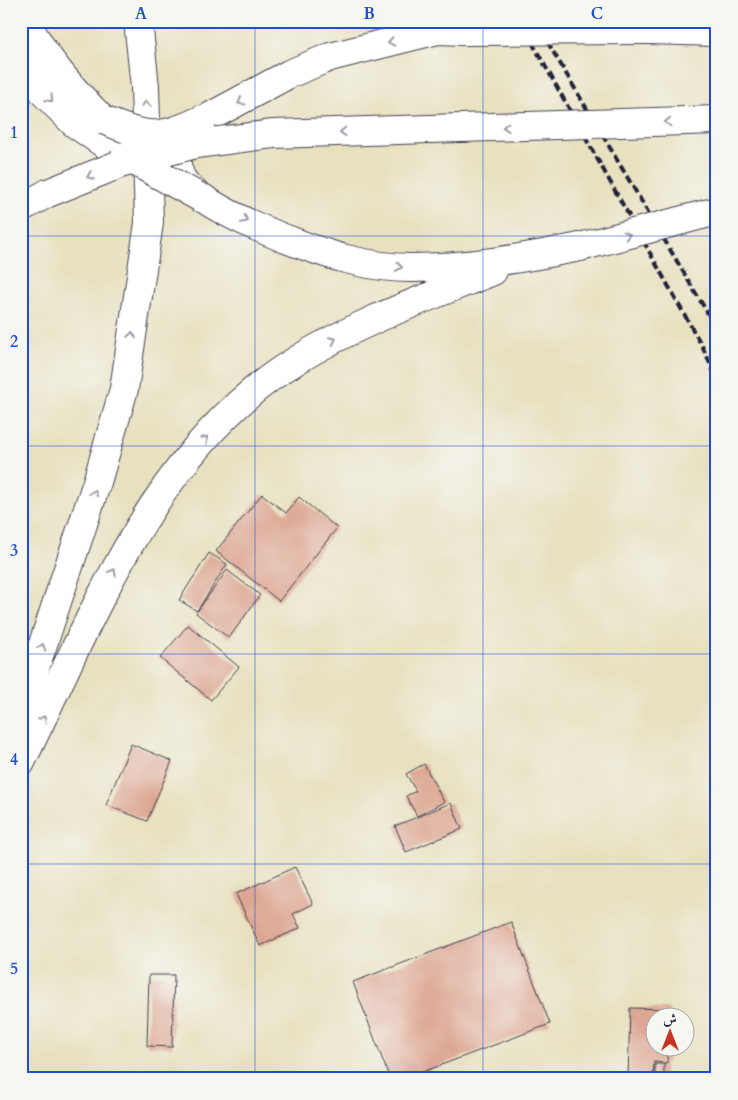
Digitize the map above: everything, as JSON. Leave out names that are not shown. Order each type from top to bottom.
[{"type":"highway","points":[[26,21],[38,45],[74,91],[103,120],[130,131],[159,135],[178,131],[232,107],[289,74],[330,57],[451,31],[648,30],[717,32]]},
{"type":"highway","points":[[21,710],[98,482],[124,389],[149,223],[146,87],[138,21]]},
{"type":"highway","points":[[407,21],[451,31]]},
{"type":"highway","points":[[21,60],[44,93],[74,123],[110,148],[201,198],[282,238],[346,259],[408,268],[460,266],[521,259],[580,247],[717,211]]},
{"type":"highway","points":[[201,198],[182,179],[177,166],[176,154],[181,140],[189,128],[203,119]]},
{"type":"highway","points":[[21,208],[48,193],[120,164],[196,144],[273,134],[717,120]]},
{"type":"highway","points":[[21,762],[86,624],[132,538],[186,461],[238,404],[296,360],[329,341],[367,323],[521,259]]},
{"type":"building","points":[[262,494],[286,513],[299,497],[337,528],[279,601],[216,551]]},
{"type":"building","points":[[209,553],[227,564],[197,611],[179,600]]},
{"type":"building","points":[[227,570],[260,595],[229,638],[196,613]]},
{"type":"building","points":[[188,625],[239,667],[211,700],[160,658]]},
{"type":"building","points":[[131,744],[172,761],[147,821],[106,805]]},
{"type":"building","points":[[424,764],[444,802],[417,816],[406,796],[416,791],[406,774]]},
{"type":"building","points":[[451,803],[462,829],[406,852],[395,826]]},
{"type":"building","points":[[295,867],[313,904],[293,914],[300,928],[260,946],[236,894]]},
{"type":"building","points":[[511,922],[550,1024],[404,1079],[390,1079],[353,982]]},
{"type":"building","points":[[149,975],[174,975],[172,1047],[147,1046]]},
{"type":"building","points":[[630,1008],[646,1008],[646,1058],[667,1058],[667,1063],[654,1062],[653,1079],[628,1079]]},
{"type":"building","points":[[655,1064],[664,1064],[664,1079],[655,1079]]},
{"type":"railway","points":[[520,21],[702,346],[717,379]]},
{"type":"railway","points":[[535,21],[717,329]]}]
